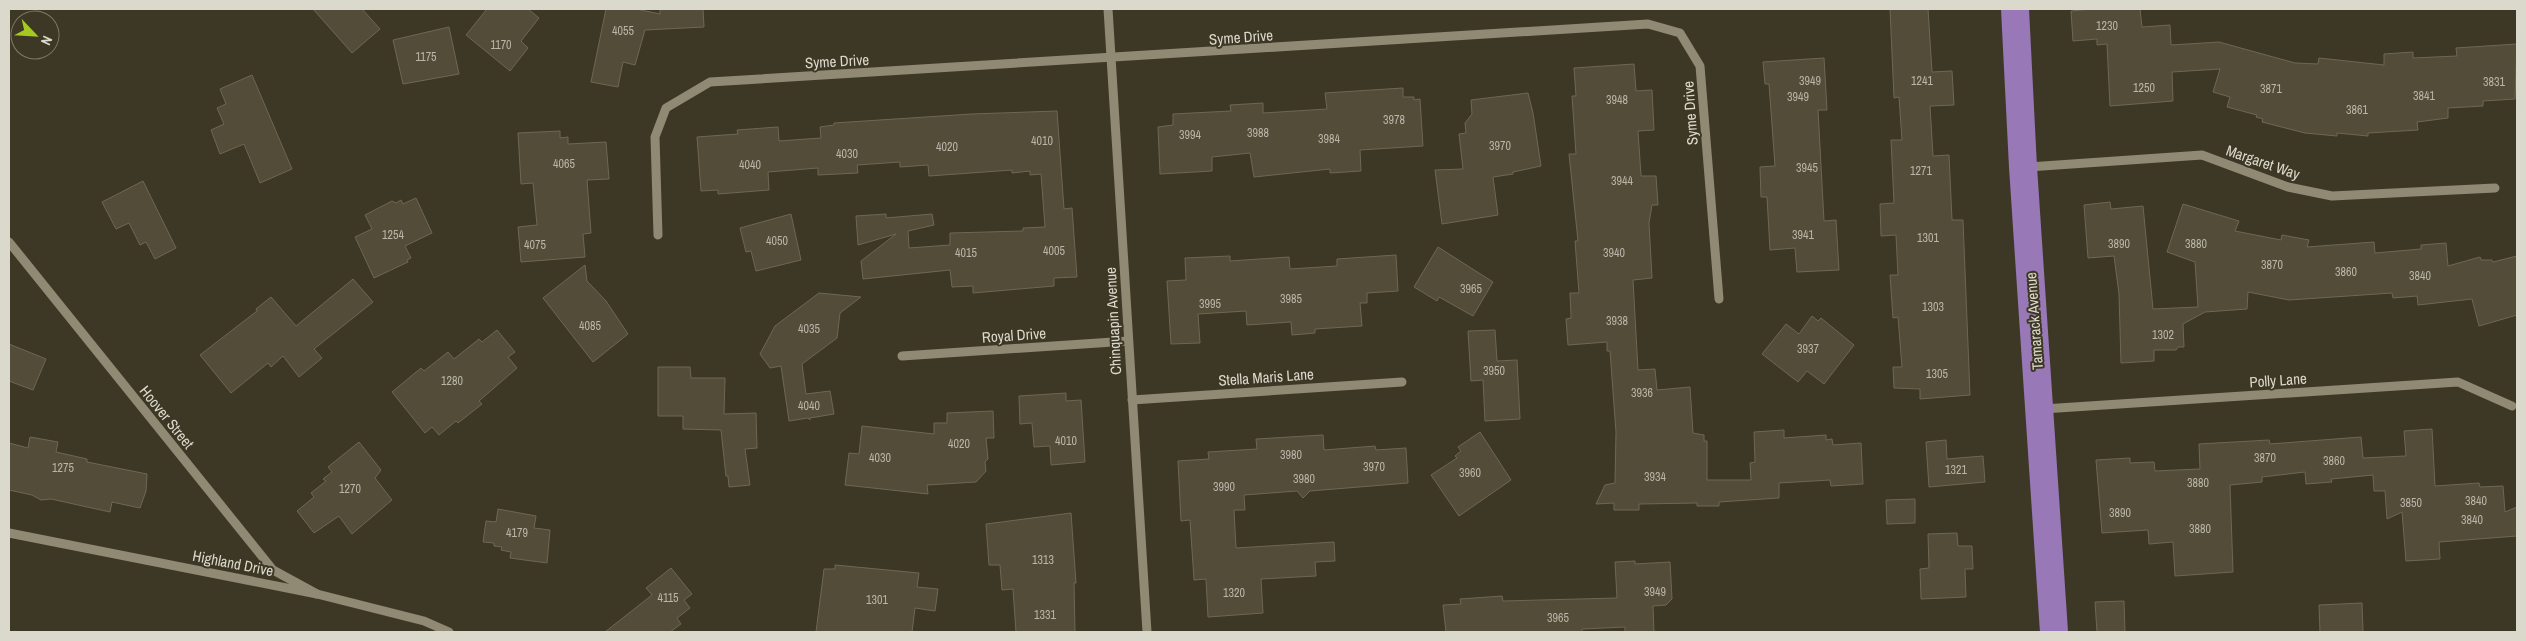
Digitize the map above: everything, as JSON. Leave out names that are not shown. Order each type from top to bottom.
[{"type":"main road","name":"Tamarack Avenue","points":[[2015,9],[2023,167],[2041,409],[2054,632]]},
{"type":"street","name":"Chinquapin Avenue","points":[[1108,9],[1147,632]]},
{"type":"street","name":"Syme Drive","points":[[658,235],[655,137],[666,108],[710,82],[1111,59],[1648,24],[1680,33],[1700,66],[1718,299]]},
{"type":"street","name":"Margaret Way","points":[[2023,167],[2202,155],[2288,187],[2332,196],[2495,188]]},
{"type":"street","name":"Hoover Street","points":[[9,242],[273,570],[317,594]]},
{"type":"street","name":"Royal Drive","points":[[902,356],[1128,341]]},
{"type":"street","name":"Stella Maris Lane","points":[[1132,400],[1402,382]]},
{"type":"street","name":"Polly Lane","points":[[2041,409],[2458,382],[2512,406]]},
{"type":"street","name":"Highland Drive","points":[[9,533],[317,594],[424,621],[449,632]]},
{"type":"building","points":[[313,9],[362,9],[380,29],[352,53]]},
{"type":"building","points":[[487,9],[528,9],[539,18],[521,41],[528,48],[510,71],[466,35]]},
{"type":"building","points":[[606,9],[636,9],[660,14],[660,9],[703,9],[704,27],[645,30],[635,65],[623,62],[618,87],[591,82]]},
{"type":"building","points":[[1890,9],[1928,9],[1932,72],[1952,71],[1954,105],[1930,106],[1933,156],[1949,155],[1952,220],[1963,220],[1970,395],[1920,399],[1920,389],[1894,388],[1893,367],[1902,367],[1898,317],[1893,318],[1890,275],[1898,275],[1896,235],[1881,236],[1880,204],[1894,203],[1891,140],[1902,140],[1899,97],[1894,98]]},
{"type":"building","points":[[2140,9],[2142,27],[2170,25],[2171,45],[2219,42],[2295,63],[2318,64],[2319,58],[2384,65],[2384,54],[2413,52],[2413,58],[2457,56],[2456,48],[2517,44],[2515,99],[2483,101],[2483,106],[2448,108],[2448,118],[2417,122],[2418,130],[2368,133],[2368,136],[2337,133],[2337,136],[2305,133],[2262,122],[2263,119],[2256,117],[2257,115],[2227,107],[2230,97],[2213,92],[2220,69],[2172,72],[2173,101],[2110,106],[2107,44],[2097,45],[2097,39],[2073,41],[2071,11]]},
{"type":"building","points":[[449,27],[459,74],[403,84],[393,40]]},
{"type":"building","points":[[1824,58],[1827,110],[1818,110],[1824,221],[1836,220],[1839,270],[1797,272],[1795,248],[1770,250],[1767,197],[1761,197],[1760,167],[1775,166],[1769,84],[1765,84],[1763,62]]},
{"type":"building","points":[[1634,64],[1636,91],[1652,90],[1654,130],[1638,131],[1641,176],[1656,176],[1658,205],[1652,205],[1649,223],[1652,278],[1633,280],[1638,370],[1655,369],[1657,390],[1690,387],[1693,433],[1704,435],[1704,441],[1707,441],[1707,480],[1751,480],[1750,463],[1755,462],[1754,432],[1784,430],[1784,438],[1826,435],[1826,440],[1832,439],[1833,445],[1861,443],[1863,484],[1831,486],[1830,480],[1779,483],[1779,498],[1719,502],[1719,506],[1697,506],[1697,503],[1639,504],[1639,510],[1614,510],[1614,503],[1596,504],[1605,485],[1615,483],[1616,432],[1610,351],[1607,351],[1607,342],[1568,345],[1566,319],[1571,318],[1570,293],[1579,293],[1575,241],[1578,241],[1569,154],[1576,154],[1572,96],[1576,96],[1574,68]]},
{"type":"building","points":[[252,75],[292,169],[260,183],[244,144],[220,154],[211,130],[224,124],[217,108],[226,104],[220,89]]},
{"type":"building","points":[[1403,88],[1403,97],[1414,97],[1414,100],[1420,99],[1423,146],[1360,150],[1361,171],[1330,173],[1330,169],[1254,177],[1250,153],[1212,157],[1212,171],[1160,174],[1158,127],[1173,125],[1173,114],[1231,111],[1230,105],[1263,103],[1263,113],[1327,109],[1325,93]]},
{"type":"building","points":[[1528,93],[1541,166],[1513,172],[1513,174],[1493,177],[1498,215],[1442,224],[1435,170],[1463,169],[1459,134],[1466,133],[1465,123],[1472,114],[1471,100]]},
{"type":"building","points":[[1057,111],[1064,209],[1072,208],[1077,277],[1054,278],[1054,286],[973,293],[973,286],[952,287],[950,270],[863,279],[861,261],[896,234],[858,245],[856,216],[886,214],[886,218],[932,214],[934,225],[908,231],[909,248],[950,245],[950,233],[1023,231],[1023,228],[1045,227],[1041,174],[1030,175],[1030,171],[1012,173],[1012,170],[929,176],[928,165],[900,167],[900,162],[857,165],[858,173],[818,175],[818,168],[768,172],[769,190],[718,194],[718,190],[701,191],[697,137],[738,134],[737,130],[778,127],[779,141],[821,138],[820,127],[834,125],[834,123],[972,114]]},
{"type":"building","points":[[560,131],[560,138],[568,137],[568,144],[606,142],[609,179],[587,180],[591,233],[583,234],[585,257],[521,262],[518,227],[537,225],[533,183],[521,184],[518,133]]},
{"type":"building","points":[[143,181],[176,248],[155,259],[146,242],[140,245],[129,223],[116,229],[102,202]]},
{"type":"building","points":[[416,198],[432,233],[405,246],[411,258],[407,260],[408,262],[374,278],[355,237],[372,229],[365,215],[392,201],[396,203],[401,200],[403,204]]},
{"type":"building","points":[[2110,202],[2111,209],[2143,206],[2153,309],[2198,307],[2195,262],[2167,252],[2183,204],[2239,221],[2235,231],[2281,240],[2282,235],[2309,240],[2307,247],[2374,242],[2375,253],[2421,249],[2421,245],[2446,243],[2448,266],[2480,257],[2481,260],[2492,260],[2493,262],[2517,256],[2517,315],[2479,326],[2472,299],[2418,305],[2417,296],[2393,298],[2392,293],[2289,300],[2248,292],[2247,309],[2205,312],[2183,324],[2184,347],[2178,347],[2176,350],[2154,350],[2154,361],[2121,363],[2119,294],[2114,256],[2088,258],[2084,205]]},
{"type":"building","points":[[791,214],[801,260],[756,271],[751,251],[746,252],[740,228]]},
{"type":"building","points":[[1438,247],[1493,282],[1473,316],[1439,297],[1437,301],[1414,287]]},
{"type":"building","points":[[1396,255],[1398,291],[1367,293],[1367,303],[1360,303],[1362,326],[1315,329],[1315,333],[1292,335],[1291,322],[1247,325],[1246,311],[1198,314],[1200,343],[1171,344],[1167,281],[1186,280],[1185,258],[1230,256],[1230,261],[1289,257],[1290,269],[1337,266],[1337,259]]},
{"type":"building","points":[[585,265],[587,281],[606,301],[628,334],[593,362],[543,298]]},
{"type":"building","points":[[353,279],[373,302],[314,349],[322,358],[299,377],[283,356],[271,367],[268,363],[231,393],[200,355],[257,311],[256,309],[271,297],[296,326]]},
{"type":"building","points":[[819,293],[861,297],[840,313],[837,338],[802,364],[806,394],[830,391],[834,414],[810,418],[810,420],[808,418],[789,421],[781,366],[770,368],[760,354],[775,326]]},
{"type":"building","points":[[1812,316],[1818,321],[1821,318],[1854,345],[1824,384],[1807,371],[1798,382],[1762,354],[1786,324],[1799,334]]},
{"type":"building","points":[[497,330],[515,352],[508,357],[517,368],[479,401],[482,404],[458,423],[456,421],[439,435],[432,427],[425,433],[392,392],[421,368],[424,371],[448,352],[454,359],[479,339],[482,342]]},
{"type":"building","points":[[1495,330],[1497,361],[1517,360],[1520,419],[1485,421],[1483,380],[1471,381],[1468,331]]},
{"type":"building","points":[[9,344],[46,359],[33,390],[9,381]]},
{"type":"building","points":[[658,367],[690,367],[691,378],[725,378],[724,414],[756,413],[757,448],[745,449],[750,485],[729,487],[721,430],[683,429],[683,416],[658,416]]},
{"type":"building","points":[[1066,393],[1066,401],[1081,400],[1085,462],[1051,465],[1050,446],[1034,447],[1032,423],[1020,424],[1019,396]]},
{"type":"building","points":[[993,411],[994,438],[986,438],[988,459],[985,462],[986,471],[976,482],[927,485],[928,494],[845,485],[849,453],[859,454],[862,426],[934,434],[934,423],[947,423],[947,413]]},
{"type":"building","points":[[2432,429],[2435,486],[2479,483],[2480,487],[2503,486],[2505,512],[2517,507],[2517,536],[2439,542],[2440,559],[2406,561],[2402,512],[2387,519],[2385,491],[2374,491],[2373,475],[2331,479],[2332,482],[2306,484],[2305,472],[2262,477],[2262,482],[2230,485],[2233,572],[2175,576],[2173,542],[2149,544],[2148,530],[2102,533],[2096,460],[2130,458],[2130,463],[2154,462],[2155,471],[2200,469],[2199,444],[2269,440],[2270,444],[2361,437],[2363,458],[2406,456],[2404,431]]},
{"type":"building","points":[[1480,432],[1511,480],[1459,516],[1431,475],[1457,458],[1455,456],[1461,451],[1458,447]]},
{"type":"building","points":[[1323,435],[1324,450],[1375,446],[1376,450],[1406,448],[1408,483],[1310,491],[1303,498],[1297,491],[1244,495],[1245,510],[1234,510],[1236,548],[1334,542],[1335,561],[1315,562],[1316,576],[1261,579],[1263,613],[1208,617],[1206,579],[1194,580],[1190,520],[1181,521],[1178,461],[1209,459],[1208,452],[1257,449],[1256,439]]},
{"type":"building","points":[[30,437],[58,442],[56,452],[87,459],[87,462],[147,474],[146,491],[140,508],[112,502],[110,512],[51,499],[41,500],[32,495],[9,490],[9,443],[28,448]]},
{"type":"building","points":[[1946,440],[1947,459],[1983,456],[1985,482],[1929,487],[1926,442]]},
{"type":"building","points":[[359,442],[381,470],[375,478],[392,500],[352,534],[339,516],[314,533],[297,511],[314,497],[311,493],[326,481],[323,479],[332,472],[328,467]]},
{"type":"building","points":[[1915,499],[1915,523],[1887,524],[1886,500]]},
{"type":"building","points":[[498,509],[536,516],[534,528],[550,530],[547,563],[510,558],[511,552],[501,550],[502,547],[494,546],[494,543],[483,542],[486,521],[496,522]]},
{"type":"building","points":[[1071,513],[1076,583],[1074,583],[1075,632],[1016,632],[1013,589],[1002,590],[1000,565],[989,565],[986,524]]},
{"type":"building","points":[[1957,533],[1958,546],[1972,546],[1973,569],[1965,569],[1966,597],[1921,599],[1920,569],[1929,568],[1928,534]]},
{"type":"building","points":[[1635,561],[1635,564],[1670,562],[1672,599],[1666,605],[1653,606],[1654,632],[1625,632],[1625,627],[1582,629],[1582,632],[1446,632],[1443,605],[1461,604],[1460,599],[1502,596],[1503,601],[1617,598],[1615,562]]},
{"type":"building","points":[[835,565],[919,573],[917,587],[938,589],[935,611],[915,608],[912,632],[816,632],[824,569],[835,569]]},
{"type":"building","points":[[671,568],[692,594],[684,600],[690,608],[677,618],[681,624],[670,632],[605,632],[652,595],[646,588]]},
{"type":"building","points":[[2124,601],[2125,632],[2097,632],[2095,602]]},
{"type":"building","points":[[2362,603],[2363,632],[2320,632],[2319,605]]}]
